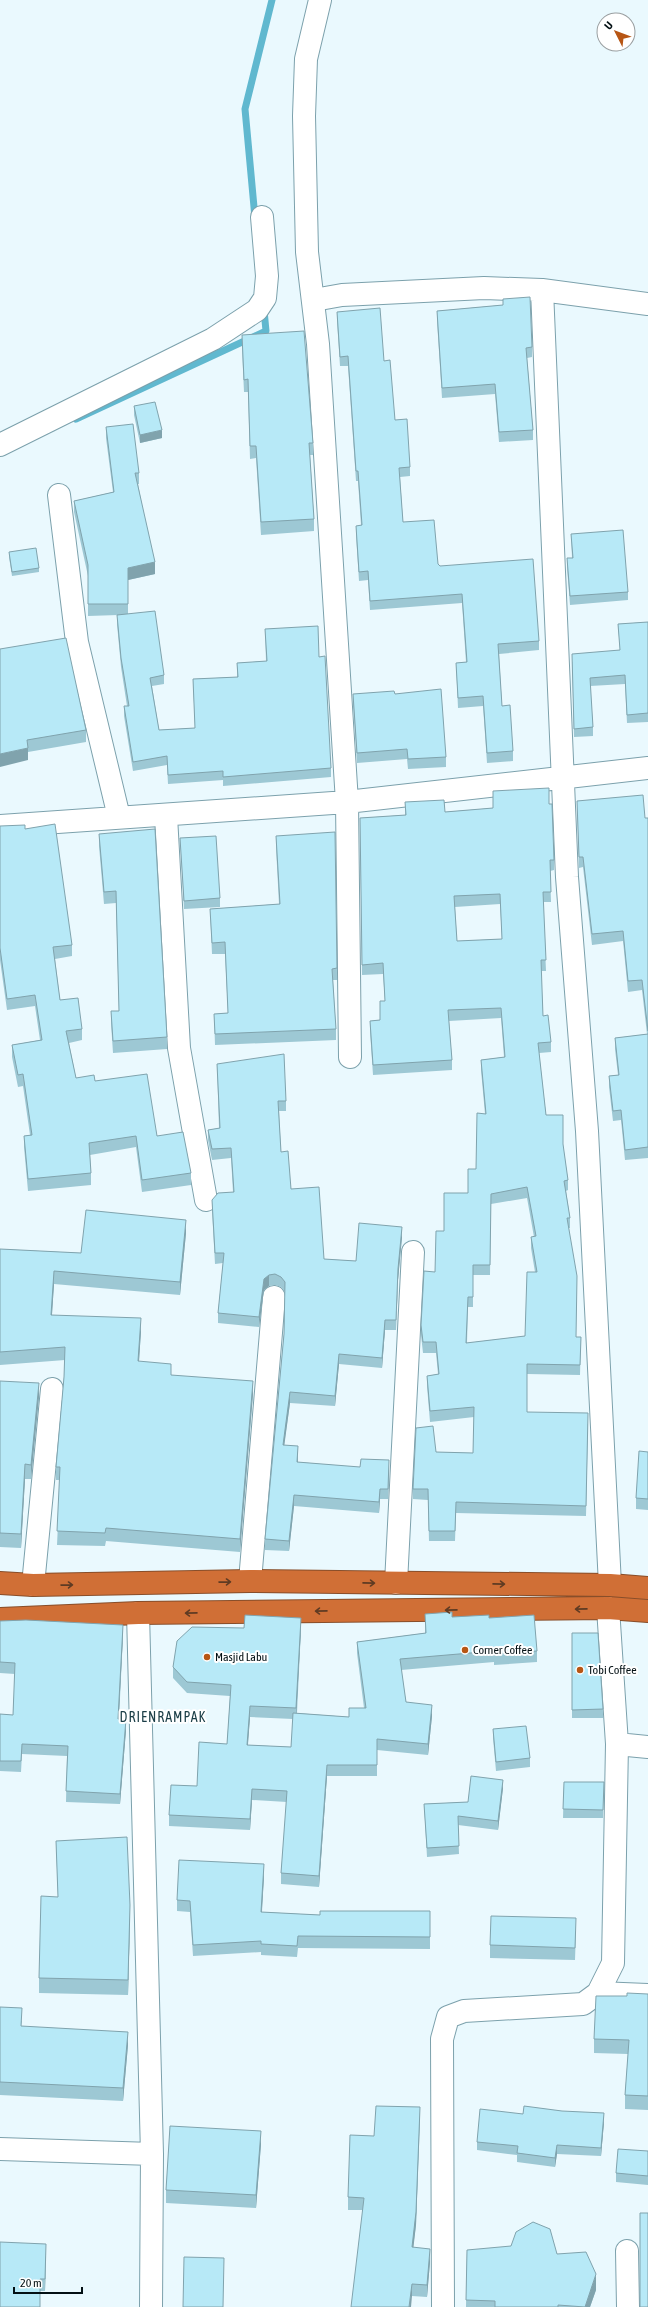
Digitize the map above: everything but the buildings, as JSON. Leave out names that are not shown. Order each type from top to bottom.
[{"type":"highway","points":[[0,1583],[33,1585],[250,1581],[610,1585],[648,1588]]},
{"type":"highway","points":[[0,1619],[138,1613],[608,1608],[648,1611]]},
{"type":"street","points":[[320,0],[306,59],[304,116],[307,252],[314,300],[347,802],[350,1057]]},
{"type":"street","points":[[0,445],[213,339],[258,310],[266,298],[267,276],[262,217]]},
{"type":"street","points":[[314,300],[342,295],[484,288],[542,290],[648,304]]},
{"type":"street","points":[[542,290],[563,778],[576,1004],[587,1131],[610,1585]]},
{"type":"street","points":[[58,495],[77,642],[119,817]]},
{"type":"street","points":[[0,826],[119,817],[166,816],[347,802],[648,768]]},
{"type":"street","points":[[166,816],[179,1048],[206,1200]]},
{"type":"street","points":[[396,1583],[413,1252]]},
{"type":"street","points":[[250,1581],[274,1296]]},
{"type":"street","points":[[33,1585],[52,1389]]},
{"type":"street","points":[[443,2307],[442,2040],[448,2017],[464,2011],[583,2004],[598,1993],[613,1963],[617,1744],[608,1608]]},
{"type":"street","points":[[138,1613],[152,2154],[151,2307]]},
{"type":"street","points":[[617,1744],[648,1747]]},
{"type":"street","points":[[598,1993],[648,1996]]},
{"type":"street","points":[[0,2149],[152,2154]]},
{"type":"street","points":[[627,2251],[628,2307]]},
{"type":"waterway","points":[[255,218],[245,109],[272,0]]},
{"type":"waterway","points":[[76,419],[266,331],[264,310]]},
{"type":"place","name":"Corner Coffee","points":[[465,1650]]},
{"type":"place","name":"Masjid Labu","points":[[207,1657]]},
{"type":"place","name":"Tobi Coffee","points":[[580,1670]]},
{"type":"district","name":"DRIENRAMPAK","points":[[163,1717]]}]
